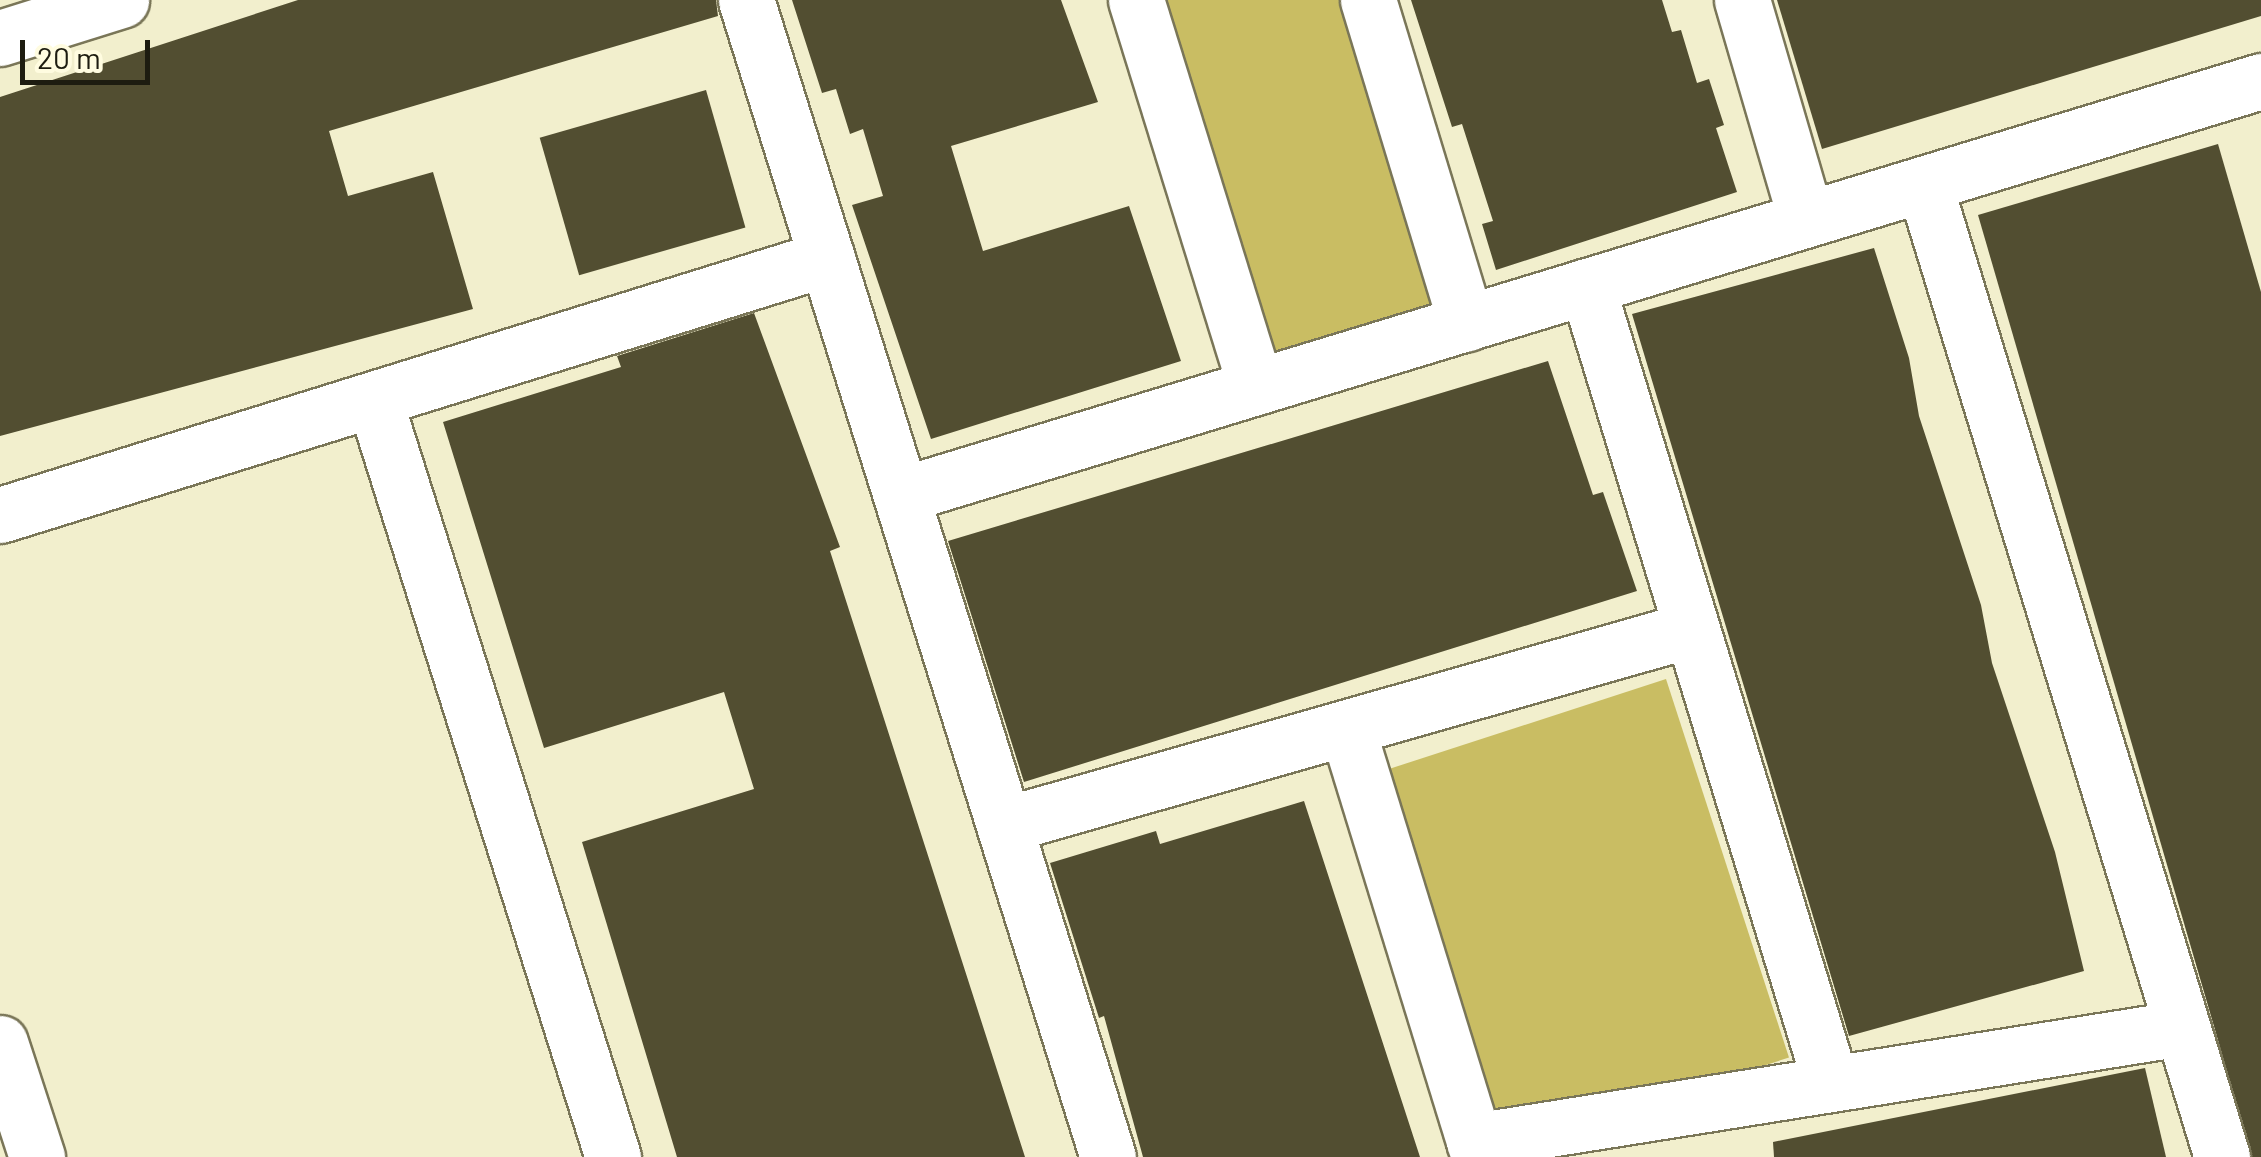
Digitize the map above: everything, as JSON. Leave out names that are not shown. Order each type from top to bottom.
[{"type":"street","points":[[0,38],[121,0]]},
{"type":"street","points":[[746,0],[1108,1157]]},
{"type":"street","points":[[1136,0],[1256,387]]},
{"type":"street","points":[[1368,0],[1466,323]]},
{"type":"street","points":[[1742,0],[1806,220]]},
{"type":"street","points":[[901,495],[2260,86]]},
{"type":"street","points":[[1924,184],[2222,1157]]},
{"type":"street","points":[[0,516],[827,258]]},
{"type":"street","points":[[1588,286],[1831,1084]]},
{"type":"street","points":[[374,399],[614,1157]]},
{"type":"street","points":[[1004,825],[1692,629]]},
{"type":"street","points":[[1347,728],[1477,1149],[1831,1084],[2182,1028]]},
{"type":"street","points":[[0,1043],[38,1157]]},
{"type":"shaded area","points":[[1164,0],[1339,0],[1434,307],[1275,356]]},
{"type":"shaded area","points":[[1666,679],[1789,1058],[1507,1149],[1384,771]]},
{"type":"building","points":[[298,0],[716,0],[718,16],[329,131],[348,196],[433,172],[473,309],[0,436],[0,97]]},
{"type":"building","points":[[792,0],[1061,0],[1098,102],[951,146],[983,251],[1129,206],[1181,361],[931,439],[852,205],[883,196],[863,129],[850,134],[836,89],[822,93]]},
{"type":"building","points":[[1411,0],[1662,0],[1672,32],[1681,30],[1697,83],[1709,79],[1724,125],[1716,128],[1737,192],[1496,270],[1482,224],[1493,221],[1462,124],[1452,127]]},
{"type":"building","points":[[1777,0],[2261,0],[2261,16],[1822,149]]},
{"type":"building","points":[[706,90],[745,227],[579,275],[540,138]]},
{"type":"building","points":[[2218,144],[2261,292],[2261,1157],[2252,1157],[1978,215]]},
{"type":"building","points":[[1874,248],[1909,358],[1919,416],[1981,605],[1992,663],[2055,852],[2084,971],[1849,1036],[1632,314]]},
{"type":"building","points":[[754,313],[840,547],[830,551],[1025,1157],[677,1157],[582,842],[754,789],[724,692],[544,748],[443,422],[621,367],[617,356]]},
{"type":"building","points":[[1548,361],[1593,495],[1603,492],[1637,591],[1024,782],[948,541]]},
{"type":"building","points":[[1304,801],[1420,1157],[1143,1157],[1104,1016],[1099,1018],[1050,863],[1156,831],[1160,844]]},
{"type":"building","points":[[2145,1068],[2166,1157],[1774,1157],[1773,1142]]}]
